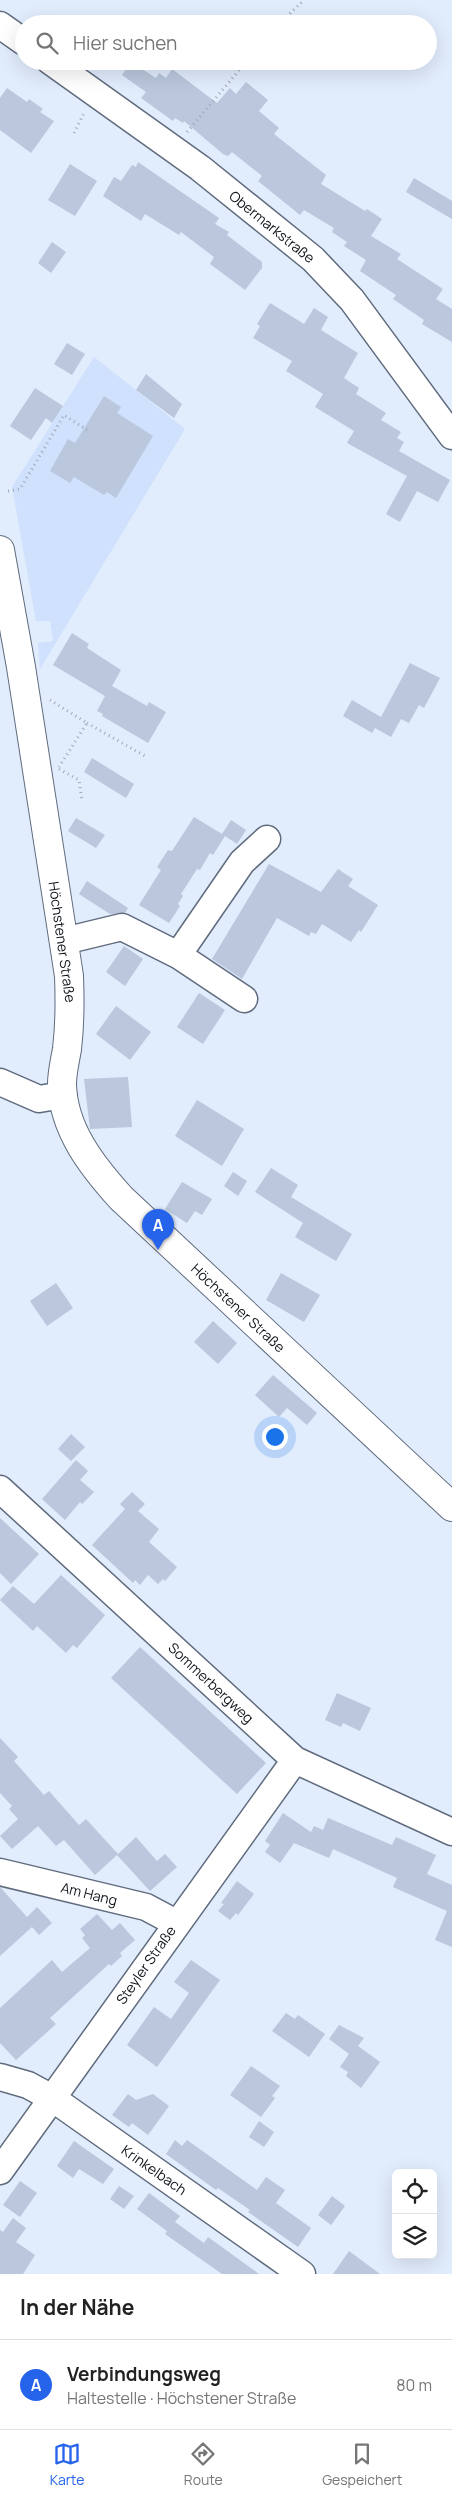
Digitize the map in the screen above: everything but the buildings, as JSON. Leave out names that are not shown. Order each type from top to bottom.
[{"type":"main road","name":"Höchstener Straße","points":[[0,550],[64,941],[71,1012],[62,1082],[67,1115],[76,1138],[100,1174],[121,1198],[452,1507]]},
{"type":"street","points":[[0,25],[15,36]]},
{"type":"street","name":"Obermarkstraße","points":[[62,70],[200,168],[313,259],[352,300],[452,436]]},
{"type":"street","points":[[178,955],[242,862],[268,839]]},
{"type":"street","points":[[64,941],[122,927],[178,955],[244,999]]},
{"type":"street","points":[[0,1082],[39,1099],[63,1095]]},
{"type":"street","name":"Sommerbergweg","points":[[0,1489],[295,1760],[452,1832]]},
{"type":"street","name":"Steyler Straße","points":[[0,2171],[176,1923],[295,1760]]},
{"type":"street","name":"Am Hang","points":[[0,1872],[146,1907],[176,1923]]},
{"type":"street","name":"Krinkelbach","points":[[0,2077],[28,2085],[52,2098],[302,2274]]},
{"type":"path","points":[[288,15],[304,0]]},
{"type":"path","points":[[173,150],[240,70]]},
{"type":"path","points":[[74,132],[80,117]]},
{"type":"path","points":[[8,491],[20,489],[64,415],[86,430]]},
{"type":"path","points":[[50,700],[145,756]]},
{"type":"path","points":[[41,797],[87,722]]},
{"type":"path","points":[[58,768],[79,780],[82,801]]},
{"type":"shaded area","points":[[94,357],[185,429],[40,669],[38,643],[53,641],[50,621],[36,621],[12,487]]},
{"type":"place","name":"Verbindungsweg","points":[[158,1250]]}]
